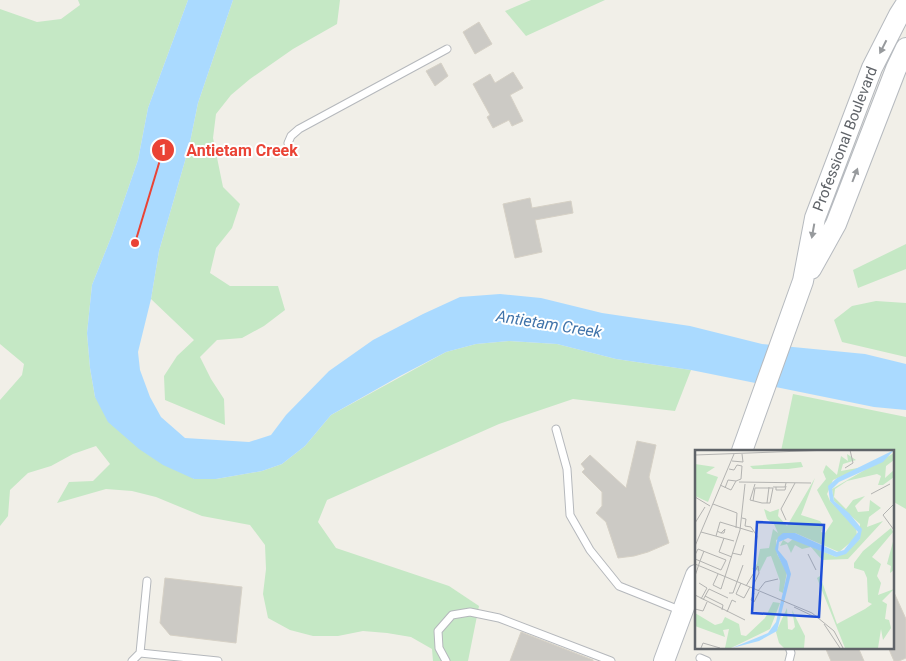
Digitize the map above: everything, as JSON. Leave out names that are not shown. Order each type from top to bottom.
[{"type":"street","name":"Professional Boulevard","points":[[742,450],[803,281],[815,218],[872,68],[906,4]]},
{"type":"street","name":"Professional Boulevard","points":[[803,281],[836,224],[896,68],[906,48]]},
{"type":"street","points":[[664,661],[688,606],[695,579]]},
{"type":"lane","points":[[288,143],[299,129],[447,49]]},
{"type":"lane","points":[[556,428],[567,469],[570,515],[590,550],[619,586],[688,606]]},
{"type":"lane","points":[[132,661],[140,653],[146,581]]},
{"type":"lane","points":[[446,661],[439,648],[438,632],[452,615],[470,612],[498,618],[611,661]]},
{"type":"lane","points":[[789,648],[791,653],[789,661]]},
{"type":"lane","points":[[140,653],[218,661]]},
{"type":"green space","points":[[78,0],[188,0],[148,108],[138,160],[112,235],[92,285],[87,333],[95,397],[194,479],[216,479],[262,471],[282,464],[305,446],[331,415],[446,352],[476,344],[509,341],[557,344],[616,359],[691,370],[675,411],[573,399],[499,424],[327,500],[318,522],[336,548],[449,586],[479,606],[468,661],[433,661],[432,649],[411,637],[363,631],[338,636],[313,636],[290,630],[268,618],[263,594],[266,569],[265,545],[250,525],[202,516],[156,497],[132,491],[106,489],[57,503],[69,482],[93,481],[110,464],[96,446],[73,454],[51,466],[28,473],[10,490],[8,516],[0,526],[0,400],[22,375],[24,364],[0,344],[0,9],[37,22],[61,19],[80,5]]},
{"type":"green space","points":[[233,0],[340,0],[337,24],[293,49],[250,79],[231,95],[216,114],[213,138],[223,187],[240,204],[232,228],[216,248],[210,273],[230,286],[278,286],[285,310],[264,326],[242,338],[217,340],[200,357],[224,399],[225,425],[165,400],[164,376],[177,356],[194,340],[151,299],[159,251],[189,147],[198,103]]},
{"type":"green space","points":[[531,0],[605,0],[526,36],[505,11]]},
{"type":"green space","points":[[906,244],[906,269],[858,288],[853,270]]},
{"type":"green space","points":[[876,301],[906,303],[906,357],[842,342],[834,320],[852,306]]},
{"type":"green space","points":[[793,394],[906,417],[906,509],[894,502],[894,450],[781,450]]},
{"type":"water","name":"Antietam Creek","points":[[188,0],[233,0],[198,103],[189,147],[159,251],[151,299],[138,352],[140,370],[150,397],[161,417],[185,438],[249,442],[271,435],[286,415],[329,371],[373,340],[460,297],[500,294],[541,298],[602,313],[690,326],[762,344],[865,354],[906,364],[906,410],[874,407],[691,370],[616,359],[557,344],[509,341],[476,344],[446,352],[400,376],[331,415],[305,446],[282,464],[262,471],[216,479],[194,479],[163,465],[139,449],[108,422],[95,397],[87,333],[92,285],[112,235],[138,160],[148,108]]},
{"type":"building","points":[[479,22],[492,44],[475,54],[463,32]]},
{"type":"building","points":[[441,63],[448,76],[435,86],[426,71]]},
{"type":"building","points":[[513,72],[523,88],[510,95],[523,121],[512,126],[509,120],[493,128],[487,117],[490,115],[473,84],[490,74],[495,83]]},
{"type":"building","points":[[530,198],[532,208],[571,201],[573,213],[535,220],[542,252],[515,258],[503,204]]},
{"type":"building","points":[[637,441],[656,445],[649,477],[669,543],[648,552],[618,558],[606,522],[596,513],[602,506],[602,492],[582,472],[585,469],[581,464],[590,455],[626,488]]},
{"type":"building","points":[[165,578],[242,587],[236,643],[170,635],[160,623]]},
{"type":"building","points":[[894,592],[906,619],[906,658],[894,661],[888,648],[894,648]]},
{"type":"building","points":[[521,632],[593,660],[593,661],[510,661]]},
{"type":"building","points":[[825,648],[858,648],[864,661],[831,661]]},
{"type":"place","name":"Antietam Creek","points":[[135,243]]}]
